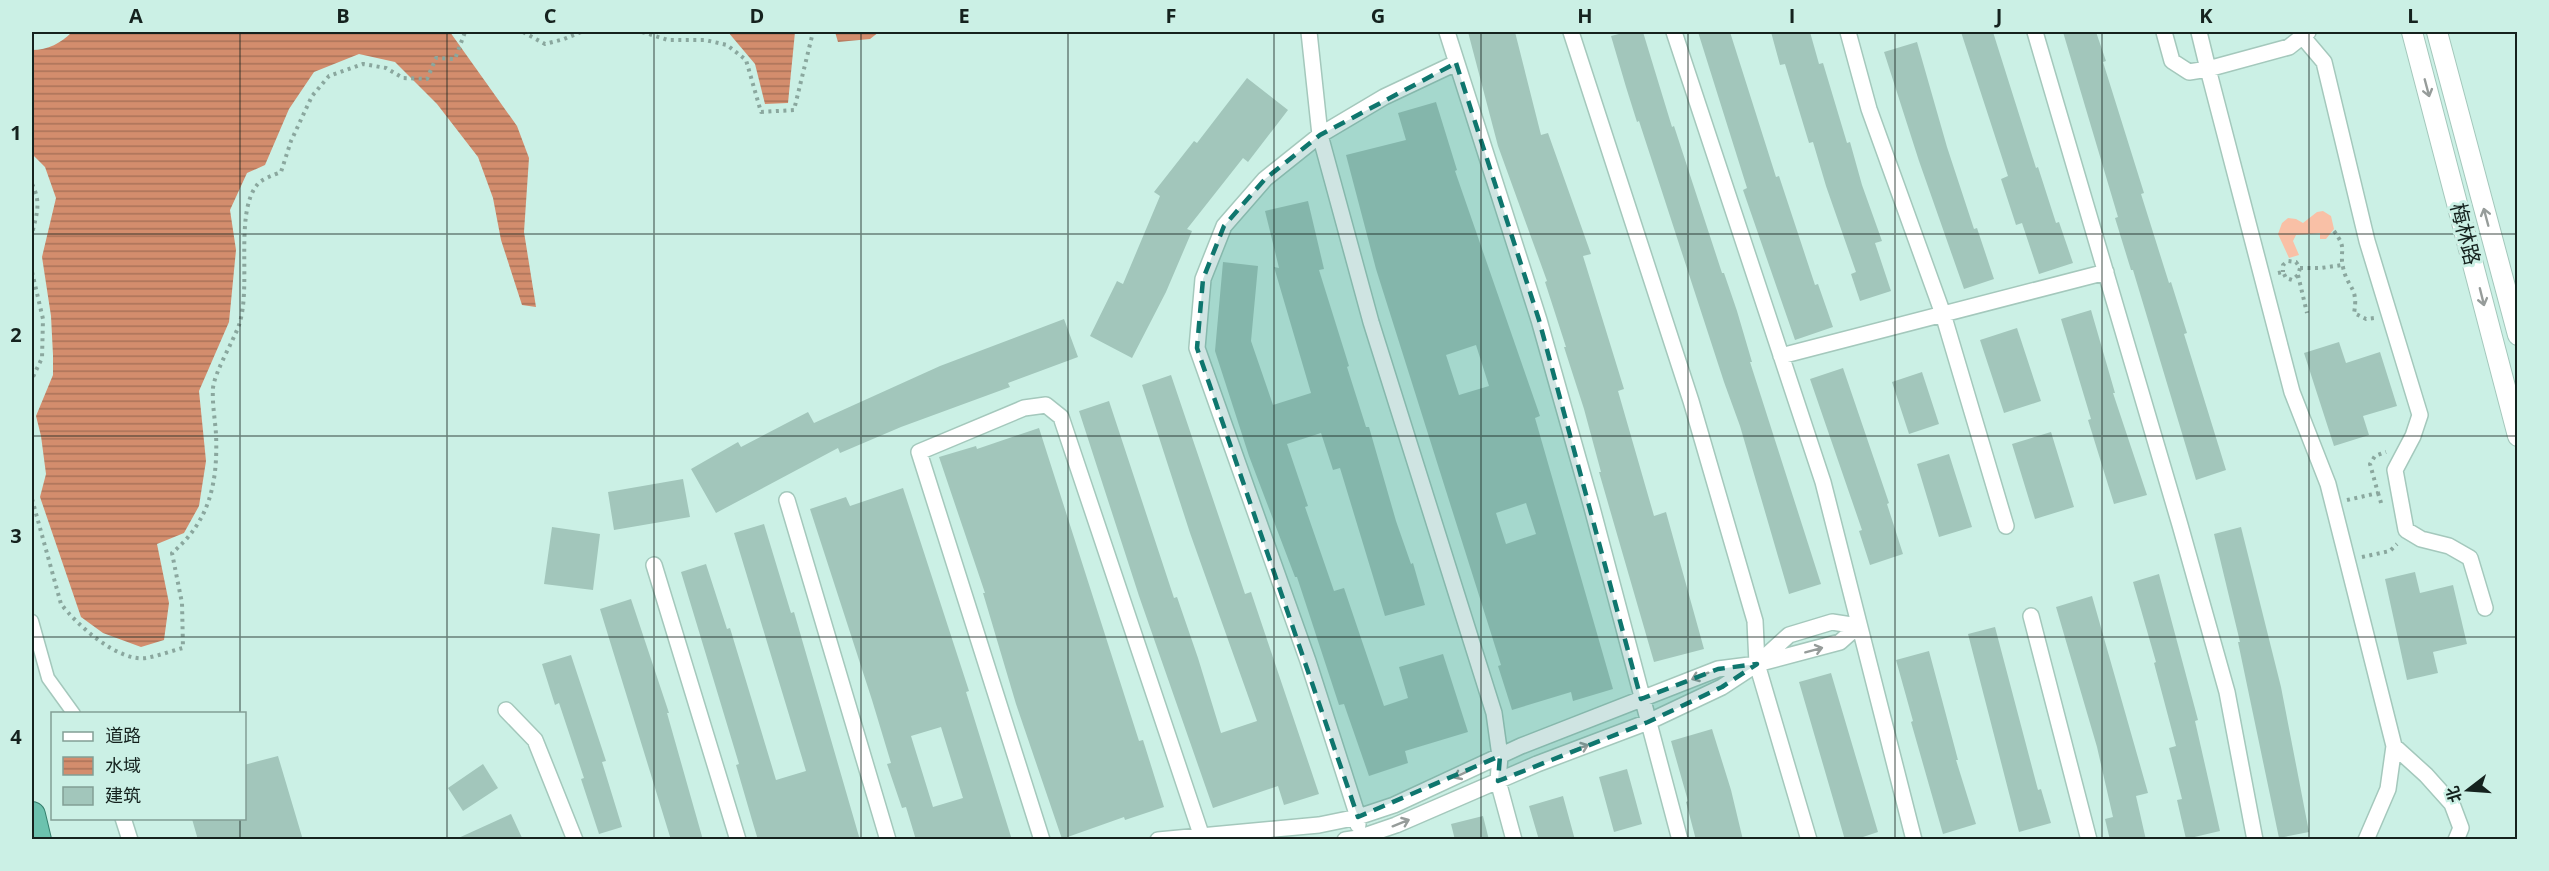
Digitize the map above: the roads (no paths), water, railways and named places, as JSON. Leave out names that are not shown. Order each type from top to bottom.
[{"type":"highway","points":[[32,815],[38,840]]},
{"type":"street","points":[[1309,32],[1320,135],[1371,322],[1494,713],[1500,756],[1498,781],[1514,840]]},
{"type":"street","points":[[1447,32],[1539,320],[1591,504],[1680,840]]},
{"type":"street","points":[[1571,32],[1691,401],[1755,621],[1757,664],[1809,840]]},
{"type":"street","points":[[1674,32],[1823,482],[1914,840]]},
{"type":"street","points":[[1848,32],[1869,109],[1943,314],[2006,526]]},
{"type":"street","points":[[2035,32],[2227,692],[2255,840]]},
{"type":"street","points":[[2164,32],[2172,61],[2189,72],[2289,47],[2305,34],[2324,62],[2367,241],[2420,415],[2404,455],[2395,470],[2406,530],[2421,539],[2449,546],[2470,558],[2485,608]]},
{"type":"street","points":[[2199,32],[2292,392],[2328,484],[2394,746],[2388,789],[2366,840]]},
{"type":"street","name":"梅林路","points":[[2412,32],[2517,436]]},
{"type":"street","name":"梅林路","points":[[2437,32],[2517,335]]},
{"type":"street","points":[[1456,63],[1384,97],[1320,135],[1266,179],[1224,226],[1203,279],[1197,348],[1308,661],[1358,817],[1354,839],[1396,825],[1498,781],[1648,722],[1722,687],[1757,664],[1789,635],[1832,622],[1858,626]]},
{"type":"street","points":[[1781,356],[2106,272]]},
{"type":"street","points":[[1042,840],[919,452],[1024,408],[1046,405],[1061,417],[1202,837]]},
{"type":"street","points":[[787,500],[888,840]]},
{"type":"street","points":[[654,565],[738,840]]},
{"type":"street","points":[[2031,616],[2089,840]]},
{"type":"street","points":[[32,621],[48,678],[73,712]]},
{"type":"street","points":[[1166,839],[1319,825],[1358,817],[1394,805],[1500,756],[1718,669],[1757,664],[1840,642],[1858,626]]},
{"type":"street","points":[[506,710],[535,740],[575,840]]},
{"type":"street","points":[[2394,746],[2426,775],[2452,804],[2461,828],[2456,840]]},
{"type":"street","points":[[123,820],[130,840]]},
{"type":"water","points":[[72,32],[450,32],[517,126],[529,158],[524,232],[536,307],[522,305],[501,240],[493,198],[478,157],[437,104],[395,62],[359,54],[314,72],[289,109],[265,165],[247,173],[230,210],[236,250],[229,322],[199,391],[206,461],[199,506],[184,533],[157,544],[169,603],[164,640],[141,647],[103,633],[81,617],[40,497],[46,474],[36,416],[53,375],[51,316],[42,257],[56,198],[45,167],[32,154],[32,50],[54,45]]},
{"type":"water","points":[[728,32],[795,32],[788,103],[765,104],[755,64]]},
{"type":"water","points":[[835,32],[879,32],[870,39],[838,42]]}]
